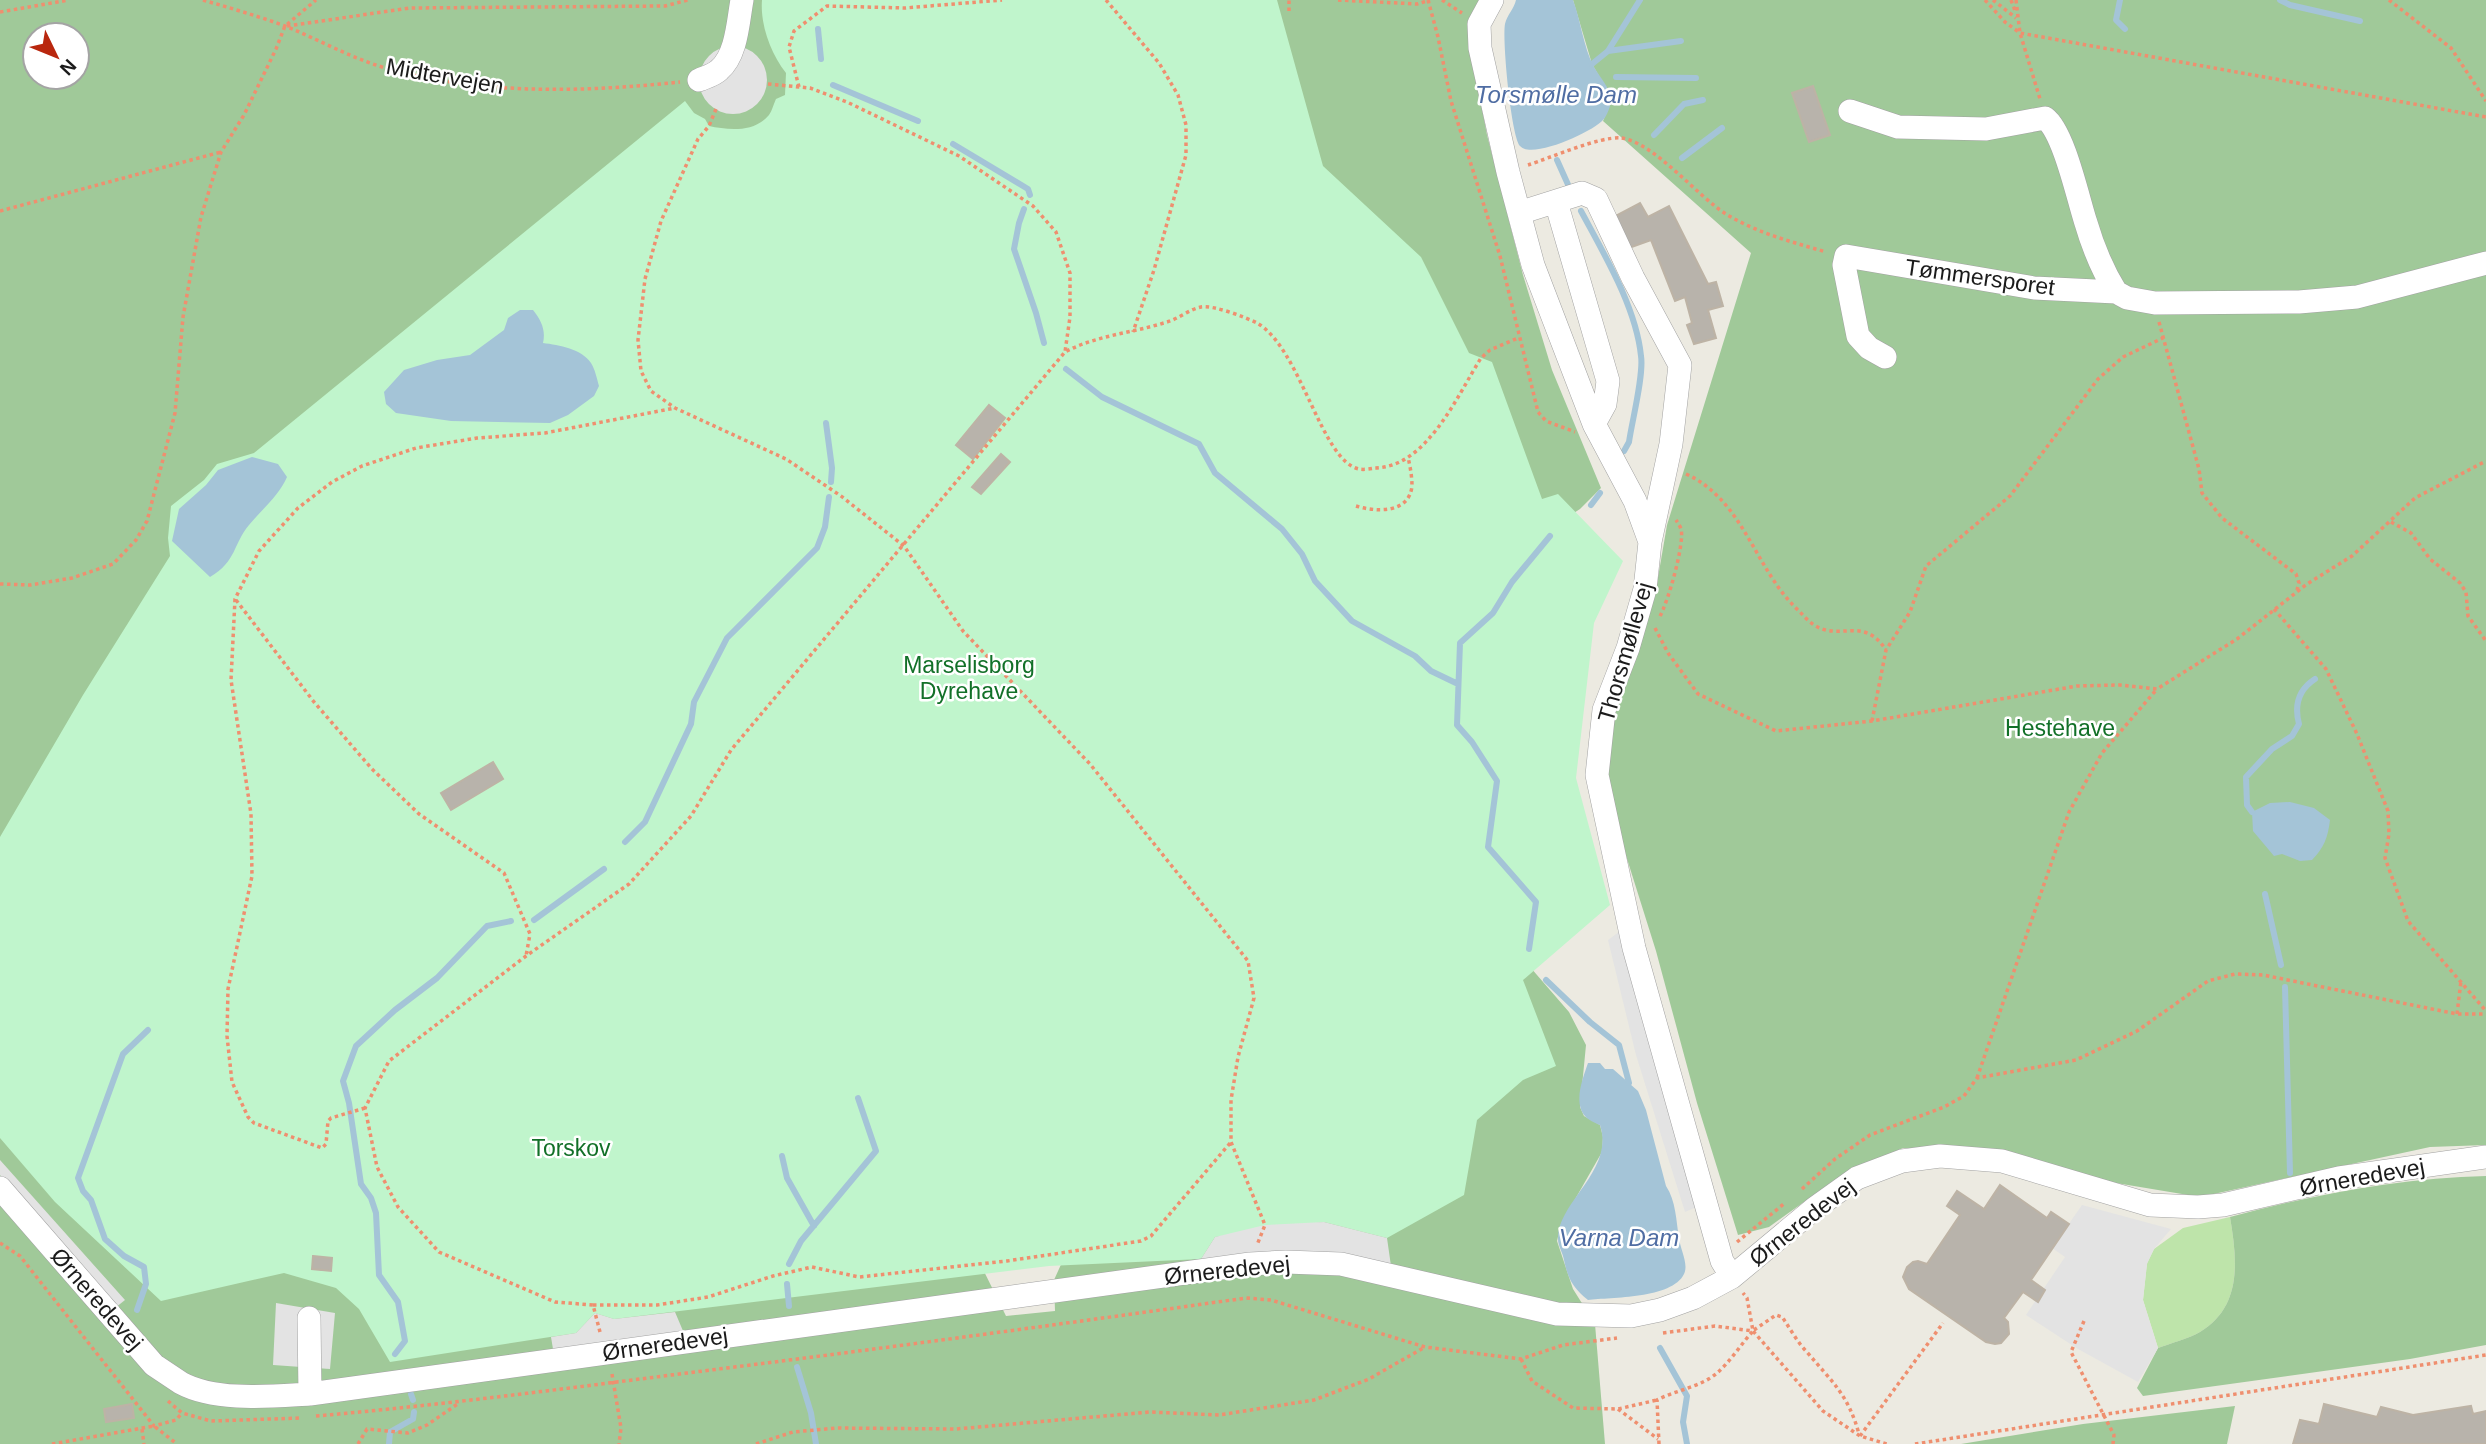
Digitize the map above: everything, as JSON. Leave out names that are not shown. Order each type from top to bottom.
[{"type":"street","points":[[699,80],[721,69],[733,45],[742,0]]},
{"type":"street","name":"Thorsmøllevej","points":[[1492,0],[1479,24],[1480,48],[1508,172],[1533,265],[1594,424],[1635,501],[1650,542],[1649,566],[1638,612],[1628,648],[1604,710],[1597,775],[1634,948],[1723,1261],[1732,1277]]},
{"type":"street","points":[[1850,111],[1898,127],[1986,129],[2045,118],[2054,127],[2073,177],[2086,225],[2116,292]]},
{"type":"street","points":[[1519,213],[1582,193],[1596,199],[1633,278],[1680,365],[1666,467],[1650,542]]},
{"type":"street","points":[[1556,202],[1608,381],[1605,404],[1594,424]]},
{"type":"street","points":[[1846,256],[1844,265],[1858,336],[1869,348],[1885,357]]},
{"type":"street","name":"Tømmersporet","points":[[1846,256],[2034,288],[2116,292],[2127,298],[2155,303],[2298,302],[2357,297],[2486,263]]},
{"type":"street","name":"Ørneredevej","points":[[0,1188],[154,1365],[184,1384],[253,1398],[310,1394],[1250,1264],[1341,1264],[1557,1314],[1631,1316],[1661,1310],[1693,1298],[1732,1277],[1815,1208],[1857,1178],[1902,1161],[1940,1156],[2002,1161],[2150,1205],[2198,1207],[2223,1205],[2339,1178],[2486,1157]]},
{"type":"street","points":[[309,1318],[310,1394]]},
{"type":"path","points":[[0,12],[69,0]]},
{"type":"path","name":"Midtervejen","points":[[203,0],[285,26],[391,70],[494,87],[593,88],[699,80]]},
{"type":"path","points":[[0,584],[30,584],[72,578],[113,564],[136,540],[147,521],[175,412],[183,317],[201,217],[221,152],[244,115],[285,26],[316,0]]},
{"type":"path","points":[[285,26],[410,8],[664,6],[688,0]]},
{"type":"path","points":[[799,87],[789,47],[794,31],[827,6],[830,0]]},
{"type":"path","points":[[827,6],[905,8],[1002,0]]},
{"type":"path","points":[[1106,0],[1159,63],[1178,95],[1186,125],[1186,155],[1154,270],[1133,332]]},
{"type":"path","points":[[1289,0],[1289,11]]},
{"type":"path","points":[[1338,0],[1417,4],[1429,0],[1451,101],[1500,256],[1538,412],[1546,421],[1591,437],[1606,450]]},
{"type":"path","points":[[1985,0],[2005,22],[2020,33],[2486,117]]},
{"type":"path","points":[[1993,0],[2018,19]]},
{"type":"path","points":[[2013,0],[2045,118]]},
{"type":"path","points":[[2389,0],[2451,48],[2486,101]]},
{"type":"path","points":[[768,84],[810,88],[847,102],[959,156],[1033,206],[1056,232],[1070,273],[1070,317],[1065,352]]},
{"type":"path","points":[[716,109],[709,126],[698,139],[661,221],[645,279],[638,340],[641,371],[651,391],[675,408],[786,459],[841,496],[904,546],[963,631],[1090,764],[1248,961],[1255,998],[1238,1057],[1231,1100],[1231,1142],[1265,1225]]},
{"type":"path","points":[[1508,172],[1599,141],[1621,138],[1641,146],[1724,213],[1767,234],[1846,256]]},
{"type":"path","points":[[0,211],[221,152]]},
{"type":"path","points":[[2155,303],[2162,338],[2199,469],[2202,493],[2222,518],[2296,574],[2299,583],[2297,592]]},
{"type":"path","points":[[1231,1142],[1151,1236],[1142,1241],[1007,1261],[859,1278],[812,1267],[773,1276],[708,1297],[657,1305],[593,1305],[555,1302],[439,1252],[398,1207],[377,1167],[363,1108],[388,1061],[526,956],[629,884],[691,816],[731,750],[1065,352],[1098,338],[1133,332],[1175,319],[1201,307],[1230,312],[1259,324],[1284,349],[1327,436],[1342,458],[1357,469],[1370,469],[1382,468],[1419,450],[1431,437],[1480,358],[1490,350],[1518,338]]},
{"type":"path","points":[[1872,721],[1886,650],[1910,612],[1926,566],[2010,495],[2098,379],[2123,357],[2162,338]]},
{"type":"path","points":[[363,1108],[328,1121],[326,1144],[321,1148],[254,1123],[248,1117],[232,1082],[227,1036],[228,989],[252,876],[251,814],[231,680],[235,599],[259,551],[298,508],[332,482],[362,467],[416,448],[477,438],[545,433],[675,408]]},
{"type":"path","points":[[1356,506],[1372,511],[1392,509],[1399,505],[1412,488],[1408,457]]},
{"type":"path","points":[[1798,1192],[1835,1159],[1870,1135],[1944,1107],[1964,1096],[1977,1079],[2069,812],[2102,753],[2157,689],[2237,639],[2297,592],[2352,556],[2414,498],[2486,461]]},
{"type":"path","points":[[1666,467],[1690,475],[1724,503],[1740,522],[1788,600],[1814,625],[1828,630],[1871,634],[1886,650]]},
{"type":"path","points":[[1660,499],[1671,510],[1682,530],[1674,574],[1660,617]]},
{"type":"path","points":[[2391,522],[2411,533],[2430,559],[2460,583],[2466,592],[2469,616],[2486,641]]},
{"type":"path","points":[[235,599],[314,702],[372,769],[419,814],[504,873],[530,934],[526,956]]},
{"type":"path","points":[[2274,609],[2326,669],[2357,734],[2388,811],[2389,834],[2385,858],[2408,921],[2486,1013]]},
{"type":"path","points":[[1649,639],[1655,626],[1668,653],[1698,694],[1776,731],[1872,721],[2077,686],[2120,685],[2157,689]]},
{"type":"path","points":[[1977,1079],[2076,1060],[2137,1031],[2208,981],[2235,974],[2263,975],[2457,1014],[2486,1013]]},
{"type":"path","points":[[2457,1014],[2461,981]]},
{"type":"path","points":[[1734,1234],[1736,1244],[1788,1200]]},
{"type":"path","points":[[0,1243],[20,1256],[154,1426],[177,1444]]},
{"type":"path","points":[[1732,1277],[1747,1298],[1753,1331],[1823,1411],[1860,1436],[1887,1444]]},
{"type":"path","points":[[161,1396],[182,1413],[211,1420],[273,1420],[461,1402],[981,1336],[1246,1298],[1271,1300],[1425,1347],[1521,1359],[1563,1345],[1627,1337]]},
{"type":"path","points":[[593,1305],[614,1382],[621,1428],[619,1444]]},
{"type":"path","points":[[1521,1359],[1532,1381],[1573,1408],[1618,1409],[1657,1400],[1699,1384],[1717,1373],[1753,1331],[1776,1315],[1782,1317],[1804,1350],[1837,1386],[1852,1409],[1860,1436]]},
{"type":"path","points":[[2084,1321],[2071,1352],[2114,1436],[2113,1444]]},
{"type":"path","points":[[1860,1436],[1943,1322]]},
{"type":"path","points":[[1652,1334],[1715,1326],[1753,1331]]},
{"type":"path","points":[[756,1444],[793,1432],[838,1428],[956,1429],[1150,1412],[1219,1415],[1314,1400],[1368,1379],[1425,1347]]},
{"type":"path","points":[[1915,1444],[2486,1355]]},
{"type":"path","points":[[1657,1400],[1659,1442]]},
{"type":"path","points":[[358,1444],[367,1429],[408,1433],[461,1402]]},
{"type":"path","points":[[1618,1409],[1659,1442]]},
{"type":"path","points":[[52,1444],[154,1426],[176,1420],[182,1413]]},
{"type":"path","points":[[142,1428],[144,1444]]},
{"type":"green space","name":"Marselisborg Dyrehave","points":[[0,0],[1483,0],[1474,66],[1487,135],[1523,275],[1552,370],[1601,488],[1580,509],[1540,535],[1517,952],[1569,1012],[1586,1045],[1580,1107],[1584,1116],[1600,1125],[1603,1137],[1602,1152],[1561,1224],[1557,1241],[1573,1289],[1595,1324],[1605,1444],[0,1444]],"holes":[[[969,1241],[1068,1249],[1054,1280],[1055,1311],[1006,1316]]]},
{"type":"green space","name":"Marselisborg Dyrehave","points":[[762,0],[1277,0],[1323,166],[1421,257],[1469,353],[1492,362],[1542,499],[1558,494],[1623,561],[1594,623],[1576,778],[1610,905],[1523,980],[1556,1066],[1523,1080],[1477,1120],[1464,1195],[1387,1238],[1324,1222],[1215,1237],[1201,1259],[1049,1266],[614,1319],[595,1313],[576,1333],[390,1362],[359,1309],[336,1288],[284,1273],[161,1301],[55,1202],[0,1138],[0,837],[83,695],[170,556],[168,538],[171,506],[204,480],[217,464],[254,453],[685,101],[709,126],[740,129],[763,121],[776,99],[785,95],[786,73],[768,39]]},
{"type":"green space","name":"Hestehave","points":[[1573,0],[2486,0],[2486,1145],[2430,1147],[2200,1197],[2116,1183],[1997,1149],[1903,1148],[1836,1179],[1769,1227],[1738,1235],[1697,1103],[1656,951],[1612,811],[1605,753],[1614,703],[1655,595],[1667,525],[1751,253],[1603,121],[1611,102],[1610,95],[1592,64]]},
{"type":"green space","points":[[2486,1176],[2486,1345],[2410,1359],[2143,1396],[2137,1388],[2158,1348],[2200,1332],[2224,1309],[2234,1280],[2235,1265],[2230,1217],[2356,1189],[2421,1180]]},
{"type":"green space","points":[[2230,1217],[2235,1265],[2234,1280],[2224,1309],[2200,1332],[2158,1348],[2143,1300],[2147,1263],[2154,1249],[2183,1228]]},
{"type":"green space","points":[[2235,1406],[2227,1444],[1961,1444],[2083,1424]]},
{"type":"shaded area","points":[[733,46],[746,49],[757,56],[764,67],[767,80],[764,93],[757,104],[746,111],[733,114],[720,111],[709,104],[702,93],[699,80],[702,67],[709,56],[720,49]]},
{"type":"shaded area","points":[[1623,929],[1699,1206],[1685,1212],[1636,1055],[1608,940]]},
{"type":"shaded area","points":[[0,1160],[125,1300],[115,1308],[0,1175]]},
{"type":"shaded area","points":[[2082,1205],[2171,1229],[2154,1249],[2147,1264],[2143,1300],[2158,1348],[2138,1382],[2078,1349],[2026,1315],[2065,1257],[2052,1248]]},
{"type":"shaded area","points":[[1324,1222],[1387,1238],[1391,1266],[1204,1266],[1201,1259],[1215,1237],[1265,1225]]},
{"type":"shaded area","points":[[276,1303],[335,1313],[330,1369],[273,1365]]},
{"type":"shaded area","points":[[675,1312],[686,1338],[554,1355],[551,1337],[576,1333],[595,1313],[614,1319]]},
{"type":"water","name":"Torsmølle Dam","points":[[1516,0],[1573,0],[1590,59],[1610,96],[1611,102],[1603,120],[1576,137],[1549,147],[1527,149],[1520,146],[1513,124],[1504,33],[1506,21]]},
{"type":"water","points":[[520,310],[533,310],[536,314],[543,329],[543,343],[576,351],[587,358],[594,368],[599,386],[594,396],[568,415],[550,423],[451,421],[396,413],[386,404],[384,392],[404,370],[437,360],[470,355],[504,330],[508,318]]},
{"type":"water","points":[[252,457],[278,464],[287,477],[275,496],[244,532],[225,565],[210,577],[172,541],[179,509],[206,485],[218,470]]},
{"type":"water","points":[[2290,802],[2314,808],[2330,820],[2325,842],[2312,860],[2300,861],[2282,854],[2274,856],[2253,831],[2252,812],[2270,803]]},
{"type":"water","name":"Varna Dam","points":[[1588,1063],[1600,1063],[1605,1069],[1613,1069],[1638,1091],[1646,1110],[1666,1186],[1674,1204],[1685,1261],[1684,1274],[1667,1288],[1640,1295],[1588,1300],[1578,1291],[1567,1273],[1558,1239],[1560,1225],[1593,1172],[1600,1157],[1602,1142],[1600,1125],[1586,1117],[1581,1110],[1580,1090]]},
{"type":"building","points":[[1813,86],[1830,135],[1809,142],[1792,93]]},
{"type":"building","points":[[1640,203],[1648,217],[1669,206],[1708,284],[1716,282],[1723,306],[1708,310],[1716,338],[1694,344],[1687,325],[1692,323],[1685,297],[1675,301],[1651,240],[1626,249],[1610,219]]},
{"type":"building","points":[[989,405],[1005,418],[973,459],[956,445]]},
{"type":"building","points":[[1001,454],[1010,462],[981,494],[972,487]]},
{"type":"building","points":[[493,762],[503,779],[451,810],[441,793]]},
{"type":"building","points":[[2000,1185],[2047,1218],[2051,1212],[2069,1224],[2031,1280],[2045,1290],[2038,1302],[2023,1292],[2004,1318],[2008,1322],[2009,1334],[2001,1343],[1995,1344],[1986,1342],[1909,1289],[1903,1277],[1907,1267],[1913,1262],[1927,1264],[1960,1215],[1947,1206],[1957,1191],[1984,1209]]},
{"type":"building","points":[[313,1256],[332,1258],[331,1271],[312,1269]]},
{"type":"building","points":[[132,1404],[134,1418],[106,1422],[104,1409]]},
{"type":"building","points":[[2324,1404],[2377,1417],[2381,1407],[2413,1415],[2471,1406],[2473,1414],[2486,1411],[2486,1444],[2293,1444],[2300,1420],[2319,1424]]},
{"type":"waterway","points":[[1592,64],[1608,51],[1640,0]]},
{"type":"waterway","points":[[2120,0],[2116,20],[2125,29]]},
{"type":"waterway","points":[[2280,0],[2290,5],[2360,21]]},
{"type":"waterway","points":[[818,29],[821,59]]},
{"type":"waterway","points":[[1608,51],[1681,41]]},
{"type":"waterway","points":[[1616,77],[1696,78]]},
{"type":"waterway","points":[[833,85],[918,121]]},
{"type":"waterway","points":[[1654,135],[1684,104],[1703,100]]},
{"type":"waterway","points":[[1682,158],[1722,128]]},
{"type":"waterway","points":[[953,144],[1028,189],[1030,195]]},
{"type":"waterway","points":[[1557,160],[1570,189]]},
{"type":"waterway","points":[[1024,209],[1014,249],[1044,343]]},
{"type":"waterway","points":[[1581,211],[1618,281],[1638,337],[1641,374],[1629,442],[1624,451]]},
{"type":"waterway","points":[[1066,369],[1102,397],[1199,444],[1215,473],[1282,529],[1302,554],[1315,581],[1352,621],[1415,656],[1431,671],[1458,684]]},
{"type":"waterway","points":[[826,423],[832,468],[831,482]]},
{"type":"waterway","points":[[1591,505],[1600,493]]},
{"type":"waterway","points":[[625,842],[645,822],[691,724],[694,702],[727,638],[817,548],[825,527],[829,497]]},
{"type":"waterway","points":[[1529,949],[1536,902],[1488,847],[1497,781],[1472,742],[1457,725],[1460,643],[1493,613],[1512,582],[1550,536]]},
{"type":"waterway","points":[[2252,812],[2247,805],[2246,777],[2272,749],[2292,736],[2299,724],[2297,710],[2301,693],[2315,679]]},
{"type":"waterway","points":[[534,920],[604,869]]},
{"type":"waterway","points":[[2265,894],[2281,965]]},
{"type":"waterway","points":[[395,1354],[405,1341],[398,1302],[379,1275],[376,1213],[371,1198],[361,1184],[349,1103],[343,1081],[356,1046],[395,1010],[437,978],[487,926],[511,921]]},
{"type":"waterway","points":[[1546,980],[1590,1022],[1619,1045],[1629,1083]]},
{"type":"waterway","points":[[2285,987],[2290,1173]]},
{"type":"waterway","points":[[137,1310],[146,1284],[144,1267],[124,1256],[105,1239],[91,1200],[83,1191],[78,1178],[123,1054],[148,1030]]},
{"type":"waterway","points":[[789,1264],[801,1241],[876,1151],[858,1098]]},
{"type":"waterway","points":[[782,1156],[787,1178],[814,1226]]},
{"type":"waterway","points":[[787,1284],[789,1306]]},
{"type":"waterway","points":[[1660,1348],[1687,1396],[1683,1422],[1687,1444]]},
{"type":"waterway","points":[[797,1367],[811,1413],[816,1444]]},
{"type":"waterway","points":[[411,1394],[413,1400]]},
{"type":"waterway","points":[[389,1444],[390,1432],[413,1419],[414,1412]]},
{"type":"park label","name":"Torskov","points":[[571,1148]]}]
